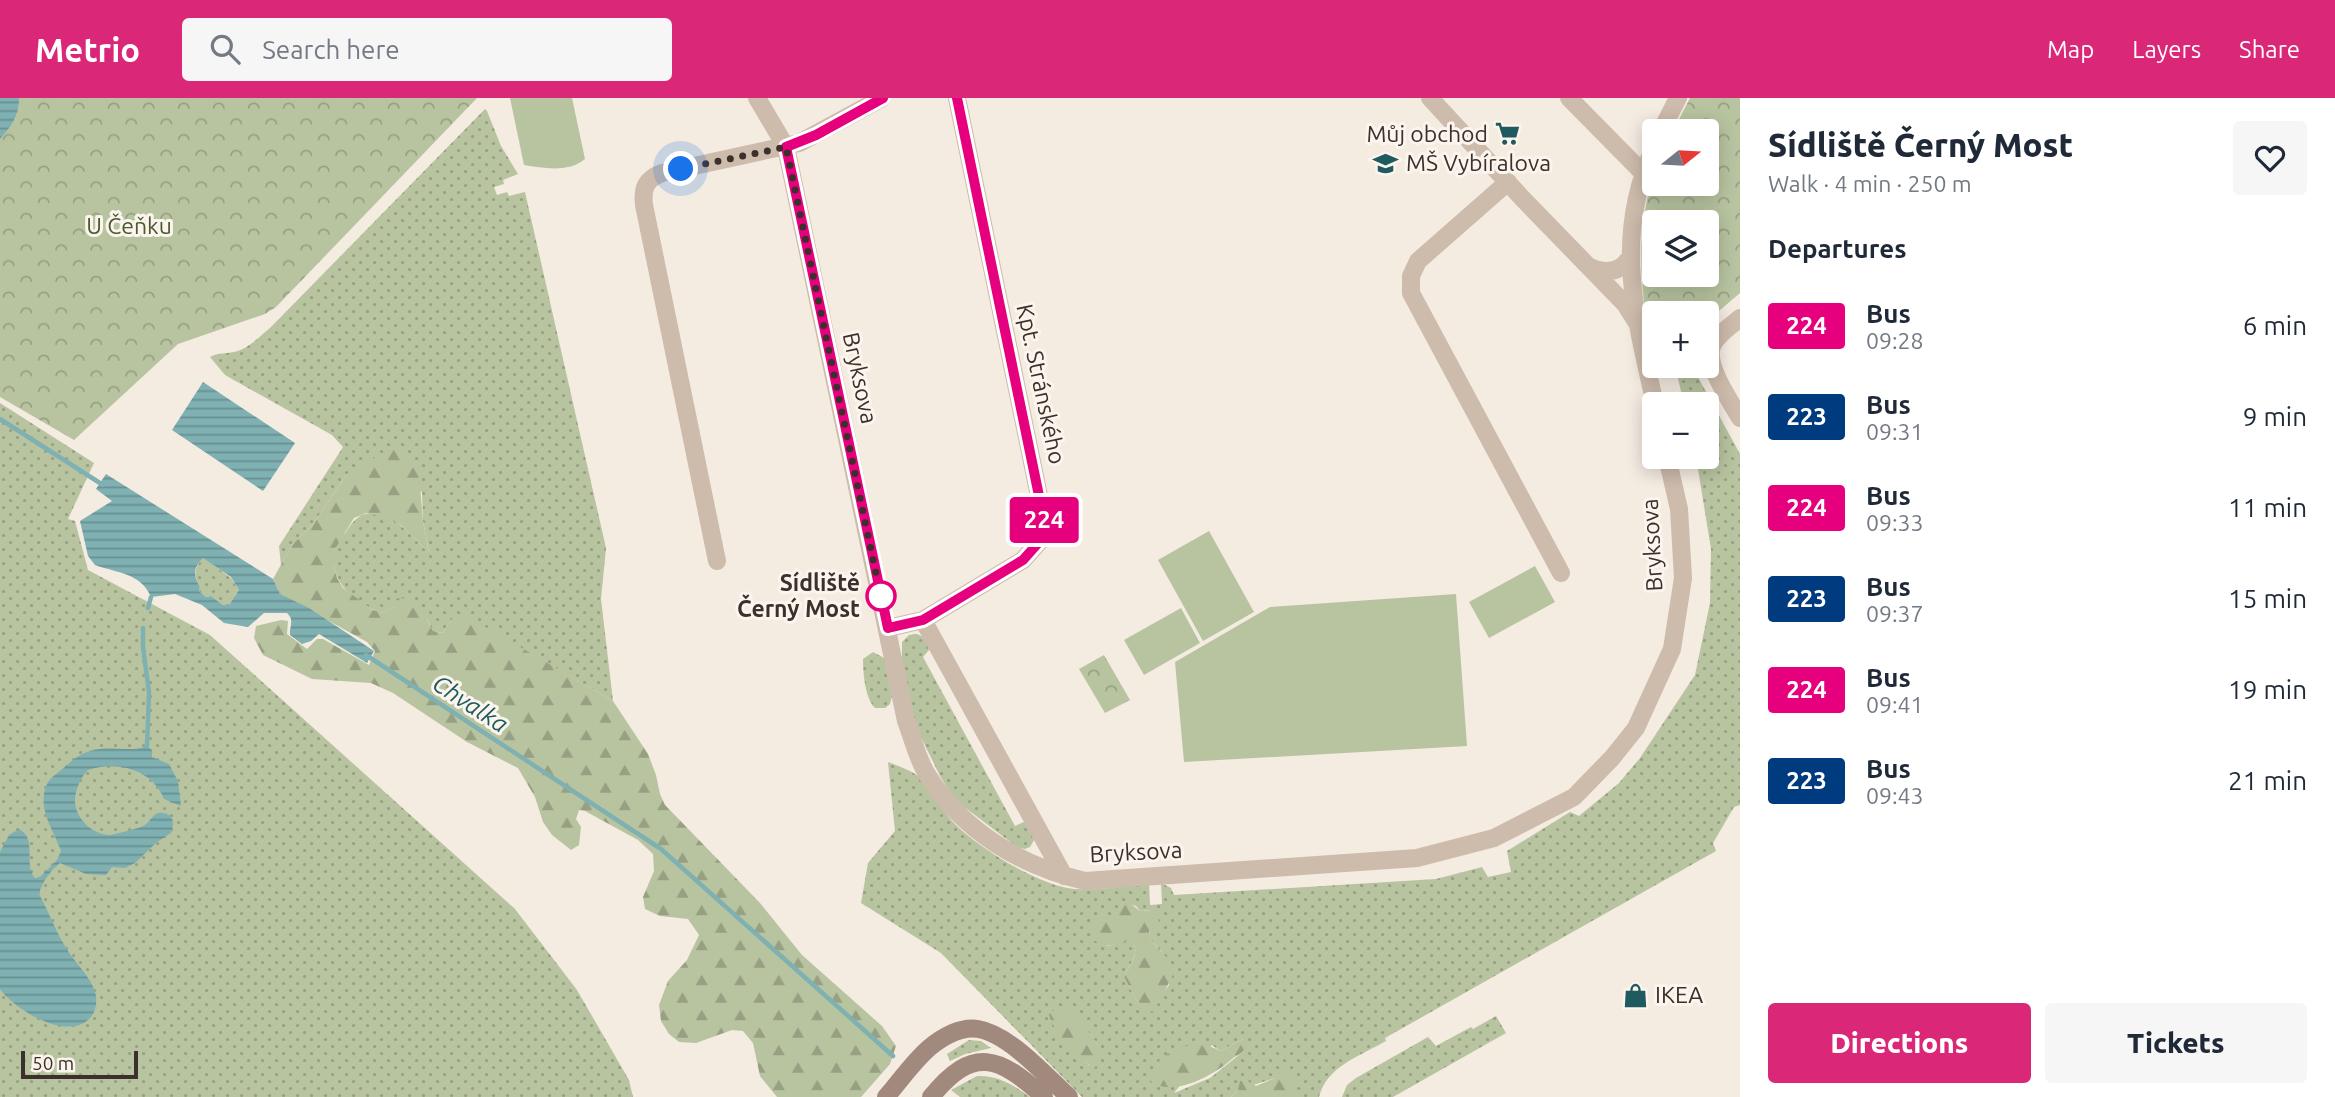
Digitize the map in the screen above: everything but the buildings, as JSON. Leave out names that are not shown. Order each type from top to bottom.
[{"type":"main road","points":[[886,1097],[930,1048],[946,1036],[970,1028],[991,1033],[1009,1044],[1069,1097]]},
{"type":"main road","points":[[931,1097],[957,1069],[980,1063],[996,1064],[1011,1070],[1044,1097]]},
{"type":"street","name":"Bryksova","points":[[757,98],[786,147],[906,721],[927,775],[963,818],[1011,855],[1064,876],[1085,881],[1417,858],[1494,838],[1574,797],[1612,758],[1636,728],[1672,649],[1683,578],[1679,509],[1670,469]]},
{"type":"street","points":[[717,561],[642,192],[653,176],[786,147],[816,135],[883,98]]},
{"type":"street","name":"Kpt. Stránského","points":[[888,628],[923,620],[1023,560],[1039,542],[1044,520],[957,98]]},
{"type":"street","points":[[1430,98],[1625,304],[1637,325]]},
{"type":"street","points":[[1569,98],[1642,171]]},
{"type":"street","points":[[1667,119],[1678,98]]},
{"type":"street","points":[[1642,176],[1635,205],[1630,257],[1632,300],[1652,392]]},
{"type":"street","points":[[1508,182],[1419,261],[1410,276],[1411,293],[1561,573]]},
{"type":"street","points":[[1588,266],[1601,272],[1614,271],[1621,268],[1630,257]]},
{"type":"street","points":[[1740,318],[1716,341],[1711,352],[1714,372],[1740,418]]},
{"type":"street","points":[[923,620],[1064,876]]},
{"type":"green space","name":"U Čeňku","points":[[19,98],[477,98],[276,307],[265,314],[178,344],[74,440],[0,397],[0,139],[16,115]]},
{"type":"green space","points":[[510,98],[572,98],[585,159],[564,168],[524,165]]},
{"type":"green space","points":[[1690,98],[1740,98],[1740,293],[1719,311],[1719,301],[1644,301],[1643,287],[1719,287],[1719,210],[1646,210],[1648,196],[1719,196],[1719,119],[1679,119]]},
{"type":"green space","points":[[485,109],[501,146],[518,174],[503,180],[504,184],[494,187],[497,195],[507,192],[509,196],[525,192],[606,548],[601,599],[613,701],[470,619],[452,619],[443,633],[433,631],[427,619],[393,607],[383,613],[373,610],[346,590],[335,572],[335,550],[358,517],[373,514],[387,517],[404,528],[429,552],[423,521],[422,492],[347,474],[313,524],[292,545],[281,565],[279,546],[343,447],[332,435],[225,375],[210,357],[244,348],[270,328]]},
{"type":"green space","points":[[1678,378],[1699,378],[1706,392],[1681,392]]},
{"type":"green space","points":[[0,403],[94,463],[68,519],[75,521],[88,570],[210,635],[515,909],[577,990],[629,1080],[633,1097],[0,1097]]},
{"type":"green space","points":[[1719,416],[1740,454],[1740,805],[1734,807],[1713,843],[1716,851],[1385,1038],[1386,1041],[1355,1057],[1329,1077],[1319,1097],[1301,1097],[1275,1078],[1238,1090],[1231,1097],[1082,1097],[941,953],[861,903],[868,863],[895,831],[888,762],[918,776],[953,822],[977,843],[1009,864],[1043,880],[1074,889],[1102,889],[1149,883],[1150,905],[1162,904],[1161,883],[1171,888],[1174,895],[1436,879],[1482,867],[1488,877],[1511,872],[1507,851],[1570,812],[1579,816],[1619,783],[1640,758],[1695,675],[1710,603],[1711,549],[1698,469],[1719,469]],"holes":[[[1123,902],[1136,906],[1140,911],[1150,910],[1149,938],[1162,952],[1169,985],[1149,1011],[1137,1001],[1124,977],[1135,954],[1132,940],[1108,946],[1094,940],[1101,914],[1110,920]],[[1057,1008],[1077,1016],[1098,1045],[1089,1065],[1056,1029]],[[1243,1039],[1244,1051],[1210,1078],[1174,1093],[1212,1045],[1220,1051]]]},
{"type":"green space","points":[[393,447],[407,458],[419,473],[429,553],[402,526],[388,518],[366,513],[354,518],[335,549],[334,566],[343,588],[373,610],[383,613],[393,607],[397,598],[410,600],[419,608],[433,631],[443,633],[452,619],[470,618],[613,701],[648,754],[665,805],[760,903],[802,955],[882,1026],[896,1046],[890,1064],[861,1097],[777,1097],[760,1076],[753,1043],[743,1031],[732,1030],[696,1043],[679,1042],[669,1034],[661,1021],[659,1005],[668,981],[687,960],[699,935],[688,919],[660,916],[645,909],[643,897],[654,871],[653,854],[638,840],[579,810],[576,819],[581,827],[579,845],[571,850],[552,835],[543,822],[535,797],[518,768],[467,742],[393,693],[371,683],[312,679],[263,655],[254,638],[256,626],[281,620],[288,621],[287,634],[307,649],[317,639],[323,639],[369,665],[375,651],[367,642],[280,594],[273,579],[292,545],[313,524],[347,474]]},
{"type":"green space","points":[[1209,531],[1254,612],[1203,641],[1158,560]]},
{"type":"green space","points":[[203,557],[231,578],[239,590],[229,605],[223,605],[199,591],[196,572]]},
{"type":"green space","points":[[1535,566],[1555,602],[1489,638],[1469,602]]},
{"type":"green space","points":[[1456,594],[1467,746],[1184,762],[1175,662],[1270,607]]},
{"type":"green space","points":[[1181,608],[1200,643],[1144,675],[1124,640]]},
{"type":"green space","points":[[917,634],[925,638],[929,650],[923,657],[1015,826],[1026,821],[1034,840],[1030,847],[1017,847],[955,800],[940,776],[916,727],[902,660],[902,642],[909,635]]},
{"type":"green space","points":[[873,652],[884,658],[892,696],[890,704],[885,708],[875,708],[865,685],[863,659]]},
{"type":"green space","points":[[1104,655],[1130,700],[1105,713],[1079,669]]},
{"type":"green space","points":[[1126,900],[1140,911],[1155,910],[1158,913],[1159,925],[1149,931],[1149,938],[1168,959],[1173,975],[1154,1011],[1149,1012],[1137,1001],[1124,977],[1135,954],[1132,941],[1104,945],[1094,940],[1090,934],[1093,916],[1101,914],[1113,918]]},
{"type":"green space","points":[[1057,1008],[1071,1010],[1077,1015],[1098,1045],[1100,1054],[1095,1068],[1074,1052],[1055,1028],[1049,1014]]},
{"type":"green space","points":[[1496,1016],[1506,1033],[1393,1097],[1342,1097],[1347,1085],[1356,1078],[1428,1037],[1436,1046]]},
{"type":"green space","points":[[1243,1039],[1248,1044],[1243,1051],[1204,1078],[1171,1087],[1151,1082],[1153,1071],[1159,1062],[1177,1049],[1199,1045],[1220,1051]]},
{"type":"green space","points":[[969,1040],[981,1041],[991,1048],[965,1054],[950,1061],[947,1054]]},
{"type":"green space","points":[[1280,1071],[1287,1071],[1302,1097],[1231,1097],[1238,1090],[1240,1081],[1246,1080],[1256,1086],[1275,1078]]},
{"type":"green space","points":[[977,1076],[1005,1082],[1030,1097],[960,1097],[951,1090]]},
{"type":"water","points":[[0,98],[19,98],[14,120],[0,139]]},
{"type":"water","points":[[203,382],[295,443],[263,491],[172,430]]},
{"type":"water","points":[[106,474],[273,579],[280,594],[309,608],[374,651],[367,663],[319,634],[302,644],[290,635],[291,621],[287,613],[264,613],[248,627],[224,623],[202,605],[175,594],[151,597],[135,578],[95,565],[88,556],[80,521],[112,501],[96,489]],"holes":[[[203,558],[231,577],[239,590],[229,605],[223,605],[199,591],[195,572]]]},
{"type":"water","points":[[147,746],[152,750],[152,757],[169,764],[178,781],[181,806],[164,799],[159,789],[143,774],[111,766],[99,767],[85,773],[76,791],[75,806],[85,824],[103,834],[110,835],[141,827],[159,813],[172,818],[171,833],[135,863],[125,868],[112,867],[106,875],[86,874],[60,863],[47,877],[39,894],[64,944],[92,984],[96,996],[94,1012],[88,1020],[67,1027],[54,1025],[17,1006],[0,989],[0,852],[9,835],[19,829],[25,833],[32,873],[35,878],[39,878],[57,860],[61,851],[45,810],[44,793],[48,781],[74,759],[90,751]]},
{"type":"waterway","name":"Chvalka","points":[[0,419],[103,485]]},
{"type":"waterway","points":[[148,608],[151,597]]},
{"type":"waterway","points":[[143,628],[149,692],[147,746]]},
{"type":"waterway","name":"Chvalka","points":[[366,655],[661,849],[893,1056]]},
{"type":"bus line","name":"224","points":[[883,98],[799,144],[786,147],[888,628],[923,620],[1023,560],[1039,542],[1044,520],[957,98]]},
{"type":"place","name":"Můj obchod","points":[[1508,134]]},
{"type":"place","name":"MŠ Vybíralova","points":[[1386,163]]},
{"type":"place","name":"Sídliště Černý Most","points":[[881,596]]},
{"type":"place","name":"IKEA","points":[[1635,995]]},
{"type":"route","points":[[681,169],[786,147],[882,602],[881,596]]}]
